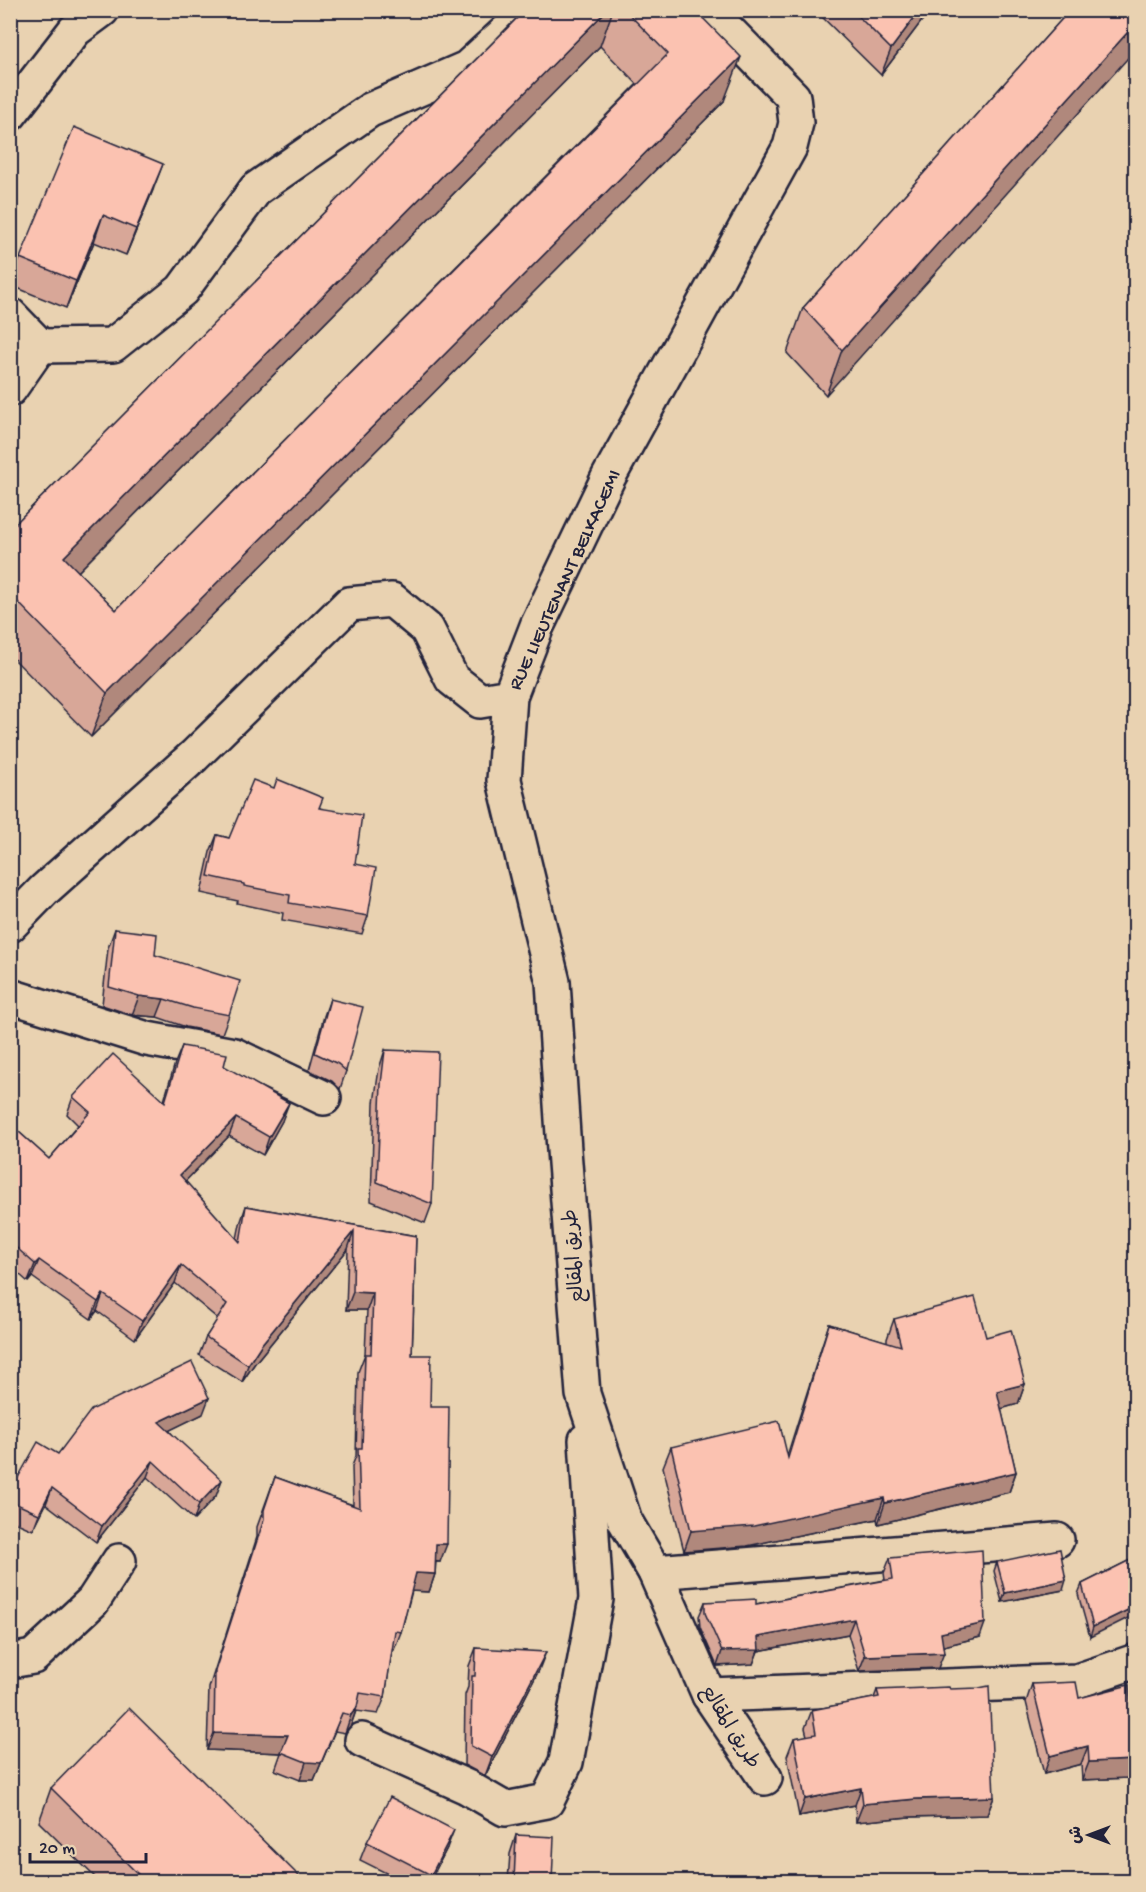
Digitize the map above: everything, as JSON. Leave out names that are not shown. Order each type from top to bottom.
[{"type":"street","points":[[10,114],[75,30],[102,10]]},
{"type":"street","points":[[10,315],[40,346],[113,345],[182,290],[256,189],[370,110],[467,68],[530,10]]},
{"type":"street","name":"RUE LIEUTENANT BELKACEMI","points":[[10,925],[44,890],[194,756],[349,604],[392,600],[427,629],[452,679],[480,701],[510,696],[537,626],[608,478],[790,147],[796,123],[793,97],[708,10]]},
{"type":"street","points":[[10,389],[40,346]]},
{"type":"street","name":"طريق المقالع","points":[[510,696],[504,780],[553,982],[583,1394],[625,1521],[655,1572],[709,1695],[765,1778]]},
{"type":"street","points":[[10,996],[147,1038],[234,1055],[324,1098]]},
{"type":"street","points":[[362,1740],[467,1787],[505,1809],[547,1801],[566,1762],[596,1599],[583,1394]]},
{"type":"street","points":[[655,1572],[1057,1540]]},
{"type":"street","points":[[10,1661],[33,1657],[93,1601],[119,1561]]},
{"type":"street","points":[[709,1695],[1077,1681],[1136,1661]]},
{"type":"building","points":[[525,10],[607,10],[64,557],[116,610],[668,54],[625,10],[695,10],[741,57],[107,693],[10,594],[10,529]]},
{"type":"building","points":[[852,10],[920,10],[891,49]]},
{"type":"building","points":[[1070,10],[1136,10],[1136,23],[842,350],[803,308]]},
{"type":"building","points":[[74,127],[163,164],[136,229],[103,215],[76,281],[20,258]]},
{"type":"building","points":[[277,779],[323,798],[319,808],[362,815],[355,864],[376,868],[368,916],[289,903],[290,895],[208,876],[217,835],[229,838],[253,780],[274,788]]},
{"type":"building","points":[[115,929],[157,934],[155,955],[240,981],[229,1015],[193,1008],[164,999],[139,996],[109,987]]},
{"type":"building","points":[[330,999],[363,1007],[346,1071],[338,1064],[315,1053]]},
{"type":"building","points":[[182,1046],[227,1054],[224,1066],[289,1103],[269,1137],[236,1118],[180,1175],[240,1242],[246,1206],[416,1236],[412,1355],[431,1355],[430,1407],[449,1407],[447,1544],[436,1544],[435,1574],[416,1573],[401,1632],[395,1631],[385,1697],[360,1693],[357,1707],[351,1715],[342,1713],[321,1763],[306,1762],[281,1752],[288,1735],[214,1733],[215,1671],[264,1519],[264,1510],[275,1477],[360,1508],[358,1448],[362,1448],[365,1354],[371,1354],[373,1293],[353,1292],[354,1231],[261,1345],[248,1365],[206,1337],[227,1304],[181,1265],[142,1321],[103,1294],[98,1302],[39,1260],[35,1264],[10,1242],[10,1124],[49,1159],[90,1112],[73,1097],[113,1054],[165,1102]]},
{"type":"building","points":[[385,1050],[438,1052],[432,1204],[377,1182],[381,1084]]},
{"type":"building","points":[[975,1297],[986,1337],[1011,1330],[1025,1384],[997,1391],[1016,1472],[885,1503],[884,1498],[754,1526],[691,1531],[671,1447],[779,1421],[788,1458],[829,1324],[901,1346],[894,1319]]},
{"type":"building","points":[[192,1362],[209,1398],[159,1422],[222,1480],[199,1504],[153,1461],[102,1526],[52,1488],[39,1514],[10,1501],[10,1492],[38,1442],[58,1454],[91,1410]]},
{"type":"building","points":[[1060,1549],[1066,1580],[1005,1593],[997,1562]]},
{"type":"building","points":[[982,1550],[985,1623],[941,1633],[944,1653],[865,1656],[854,1619],[758,1637],[759,1650],[722,1651],[705,1613],[705,1602],[756,1599],[756,1604],[893,1579],[890,1558]]},
{"type":"building","points":[[1136,1557],[1136,1606],[1093,1627],[1082,1584]]},
{"type":"building","points":[[476,1648],[546,1652],[492,1757],[471,1746],[472,1676],[475,1676]]},
{"type":"building","points":[[1076,1682],[1079,1698],[1129,1685],[1134,1760],[1089,1762],[1088,1746],[1050,1756],[1032,1684]]},
{"type":"building","points":[[989,1686],[994,1797],[916,1799],[863,1804],[861,1788],[805,1799],[794,1738],[816,1734],[812,1710],[879,1697],[877,1690]]},
{"type":"building","points":[[129,1708],[304,1881],[145,1881],[51,1788]]},
{"type":"building","points":[[390,1797],[454,1830],[431,1875],[367,1842]]},
{"type":"building","points":[[516,1835],[554,1837],[552,1881],[514,1881]]}]
